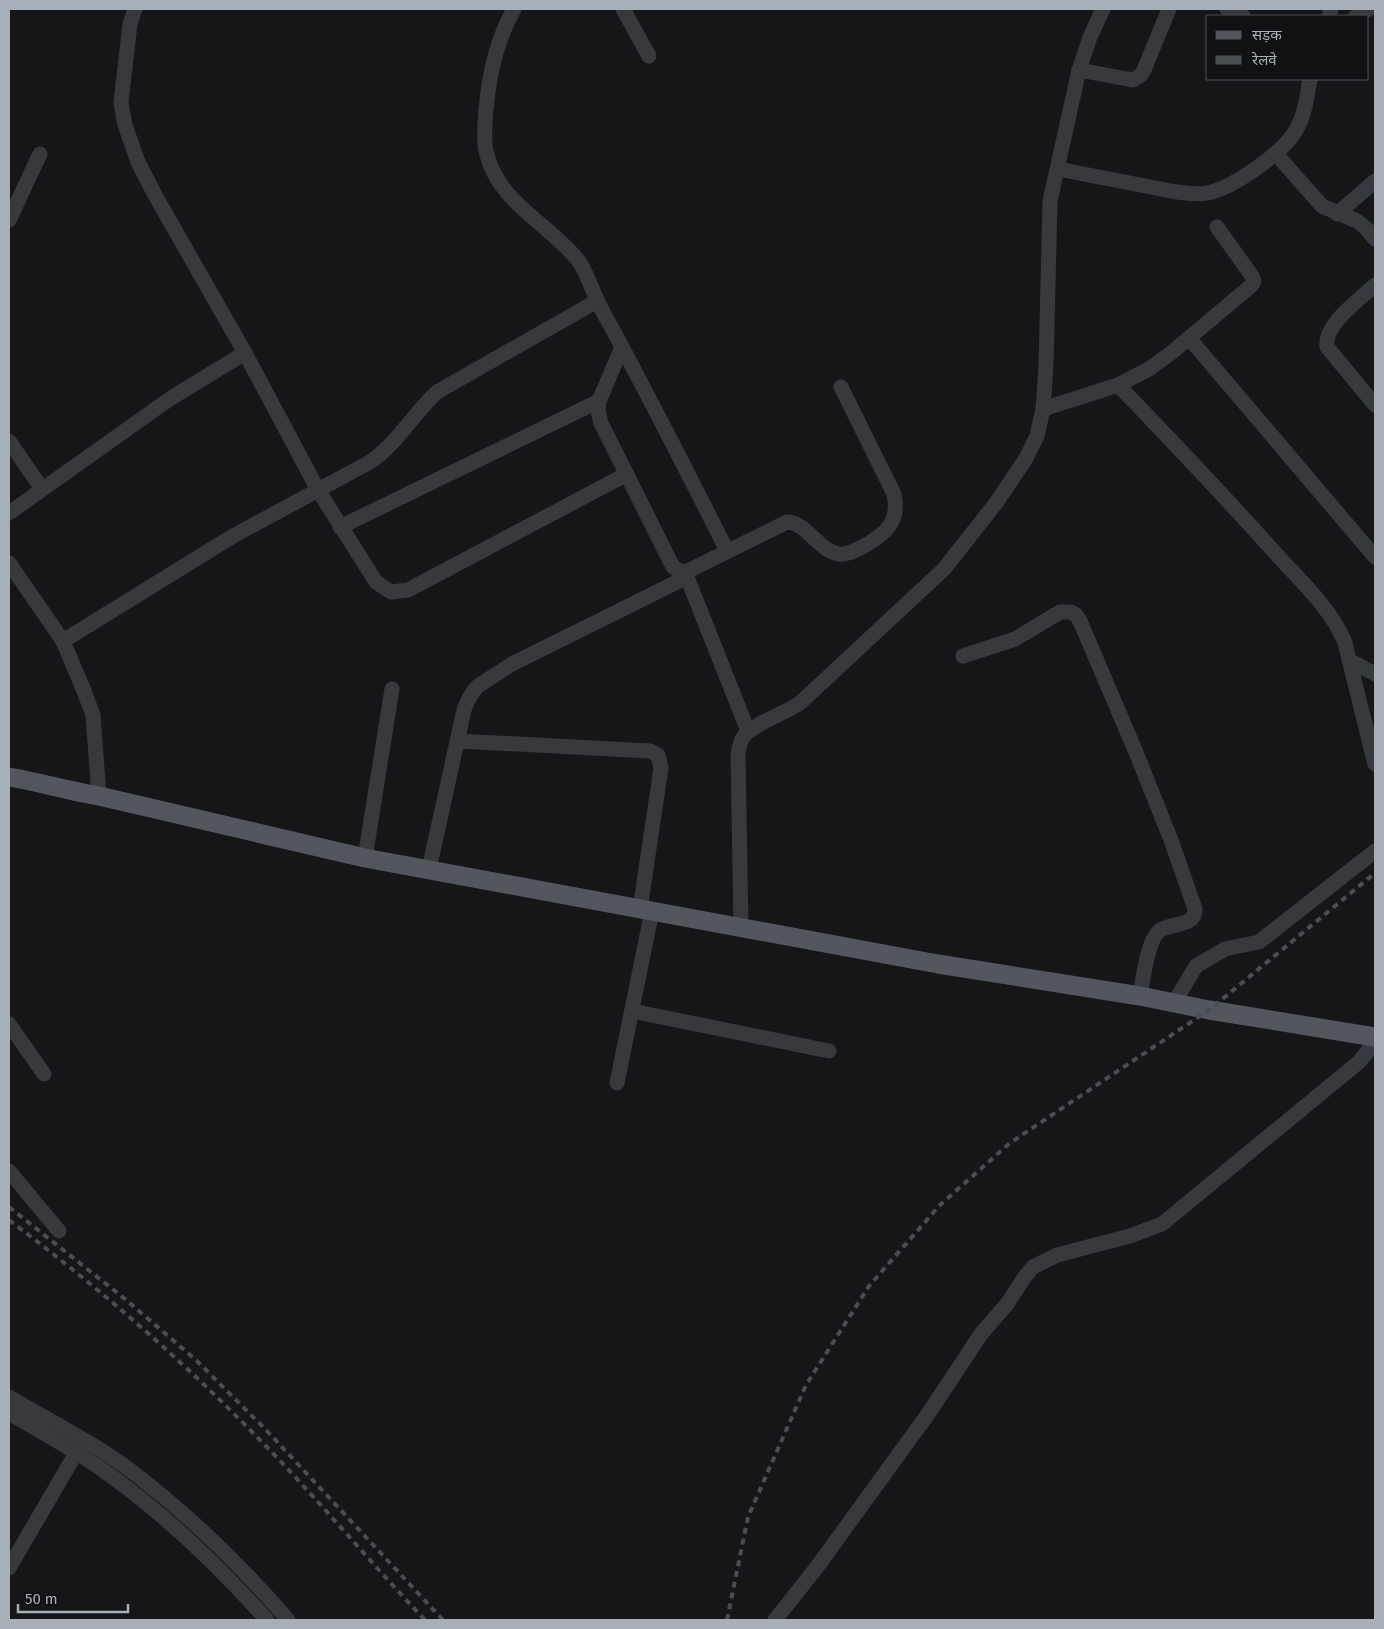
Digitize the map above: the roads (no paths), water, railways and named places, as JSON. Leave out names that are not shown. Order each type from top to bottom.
[{"type":"main road","points":[[9,777],[365,858],[938,964],[1140,996],[1375,1037]]},
{"type":"main road","points":[[9,788],[40,794],[65,790]]},
{"type":"street","points":[[135,9],[130,24],[121,102],[125,125],[138,162],[155,196],[245,353],[318,490],[376,582],[391,592],[399,592],[417,585],[627,474]]},
{"type":"street","points":[[514,9],[500,40],[490,75],[484,132],[486,151],[492,168],[517,205],[579,261],[597,301],[687,469],[727,552]]},
{"type":"street","points":[[623,9],[649,56]]},
{"type":"street","points":[[741,928],[738,754],[743,738],[748,731],[762,722],[788,711],[800,703],[944,569],[996,503],[1025,460],[1037,436],[1043,410],[1046,366],[1050,201],[1079,70],[1090,36],[1103,9]]},
{"type":"street","points":[[1079,70],[1133,80],[1137,78],[1144,70],[1169,9]]},
{"type":"street","points":[[1227,9],[1242,15]]},
{"type":"street","points":[[1358,15],[1369,9]]},
{"type":"street","points":[[1058,170],[1176,192],[1204,194],[1228,185],[1276,154],[1288,143],[1297,129],[1303,112],[1310,80]]},
{"type":"street","points":[[9,220],[40,154]]},
{"type":"street","points":[[1276,154],[1322,206],[1362,224],[1375,239]]},
{"type":"street","points":[[1337,214],[1375,181]]},
{"type":"street","points":[[1043,410],[1118,385],[1149,369],[1189,338],[1252,284],[1254,281],[1252,276],[1217,227]]},
{"type":"street","points":[[1375,285],[1334,324],[1326,340],[1327,347],[1375,405]]},
{"type":"street","points":[[63,641],[233,536],[380,455],[437,392],[597,301]]},
{"type":"street","points":[[1189,338],[1375,557]]},
{"type":"street","points":[[622,347],[599,401],[598,411],[601,423],[673,567],[686,574],[748,731]]},
{"type":"street","points":[[9,512],[171,398],[245,353]]},
{"type":"street","points":[[1118,385],[1221,492],[1303,584],[1340,631],[1375,764]]},
{"type":"street","points":[[429,869],[467,701],[478,686],[512,664],[787,522],[799,526],[831,551],[847,554],[877,539],[890,526],[896,503],[894,494],[841,387]]},
{"type":"street","points":[[340,527],[599,401]]},
{"type":"street","points":[[9,442],[42,489]]},
{"type":"street","points":[[9,563],[63,641],[93,716],[99,796]]},
{"type":"street","points":[[963,656],[1015,639],[1060,612],[1071,612],[1080,621],[1135,750],[1196,909],[1192,919],[1161,929],[1153,938],[1140,996]]},
{"type":"street","points":[[1349,660],[1374,670]]},
{"type":"street","points":[[365,858],[392,689]]},
{"type":"street","points":[[458,741],[650,751],[658,755],[661,768],[646,910],[632,1011],[617,1083]]},
{"type":"street","points":[[1174,1003],[1196,966],[1225,948],[1259,942],[1375,851]]},
{"type":"street","points":[[632,1011],[828,1051]]},
{"type":"street","points":[[9,1024],[44,1074]]},
{"type":"street","points":[[775,1620],[817,1567],[928,1414],[980,1334],[1007,1304],[1033,1267],[1057,1255],[1130,1236],[1162,1224],[1359,1062],[1375,1042]]},
{"type":"street","points":[[9,1171],[59,1231]]},
{"type":"street","points":[[9,1397],[78,1437],[139,1477],[208,1536],[288,1620]]},
{"type":"street","points":[[9,1413],[97,1466],[169,1521],[219,1567],[267,1620]]},
{"type":"street","points":[[9,1568],[76,1453]]},
{"type":"railway","points":[[727,1620],[748,1517],[806,1385],[869,1286],[940,1205],[1010,1143],[1209,1010],[1375,873]]},
{"type":"railway","points":[[9,1207],[125,1299],[196,1360],[268,1432],[443,1620]]},
{"type":"railway","points":[[9,1220],[75,1271],[200,1380],[280,1461],[425,1620]]}]
